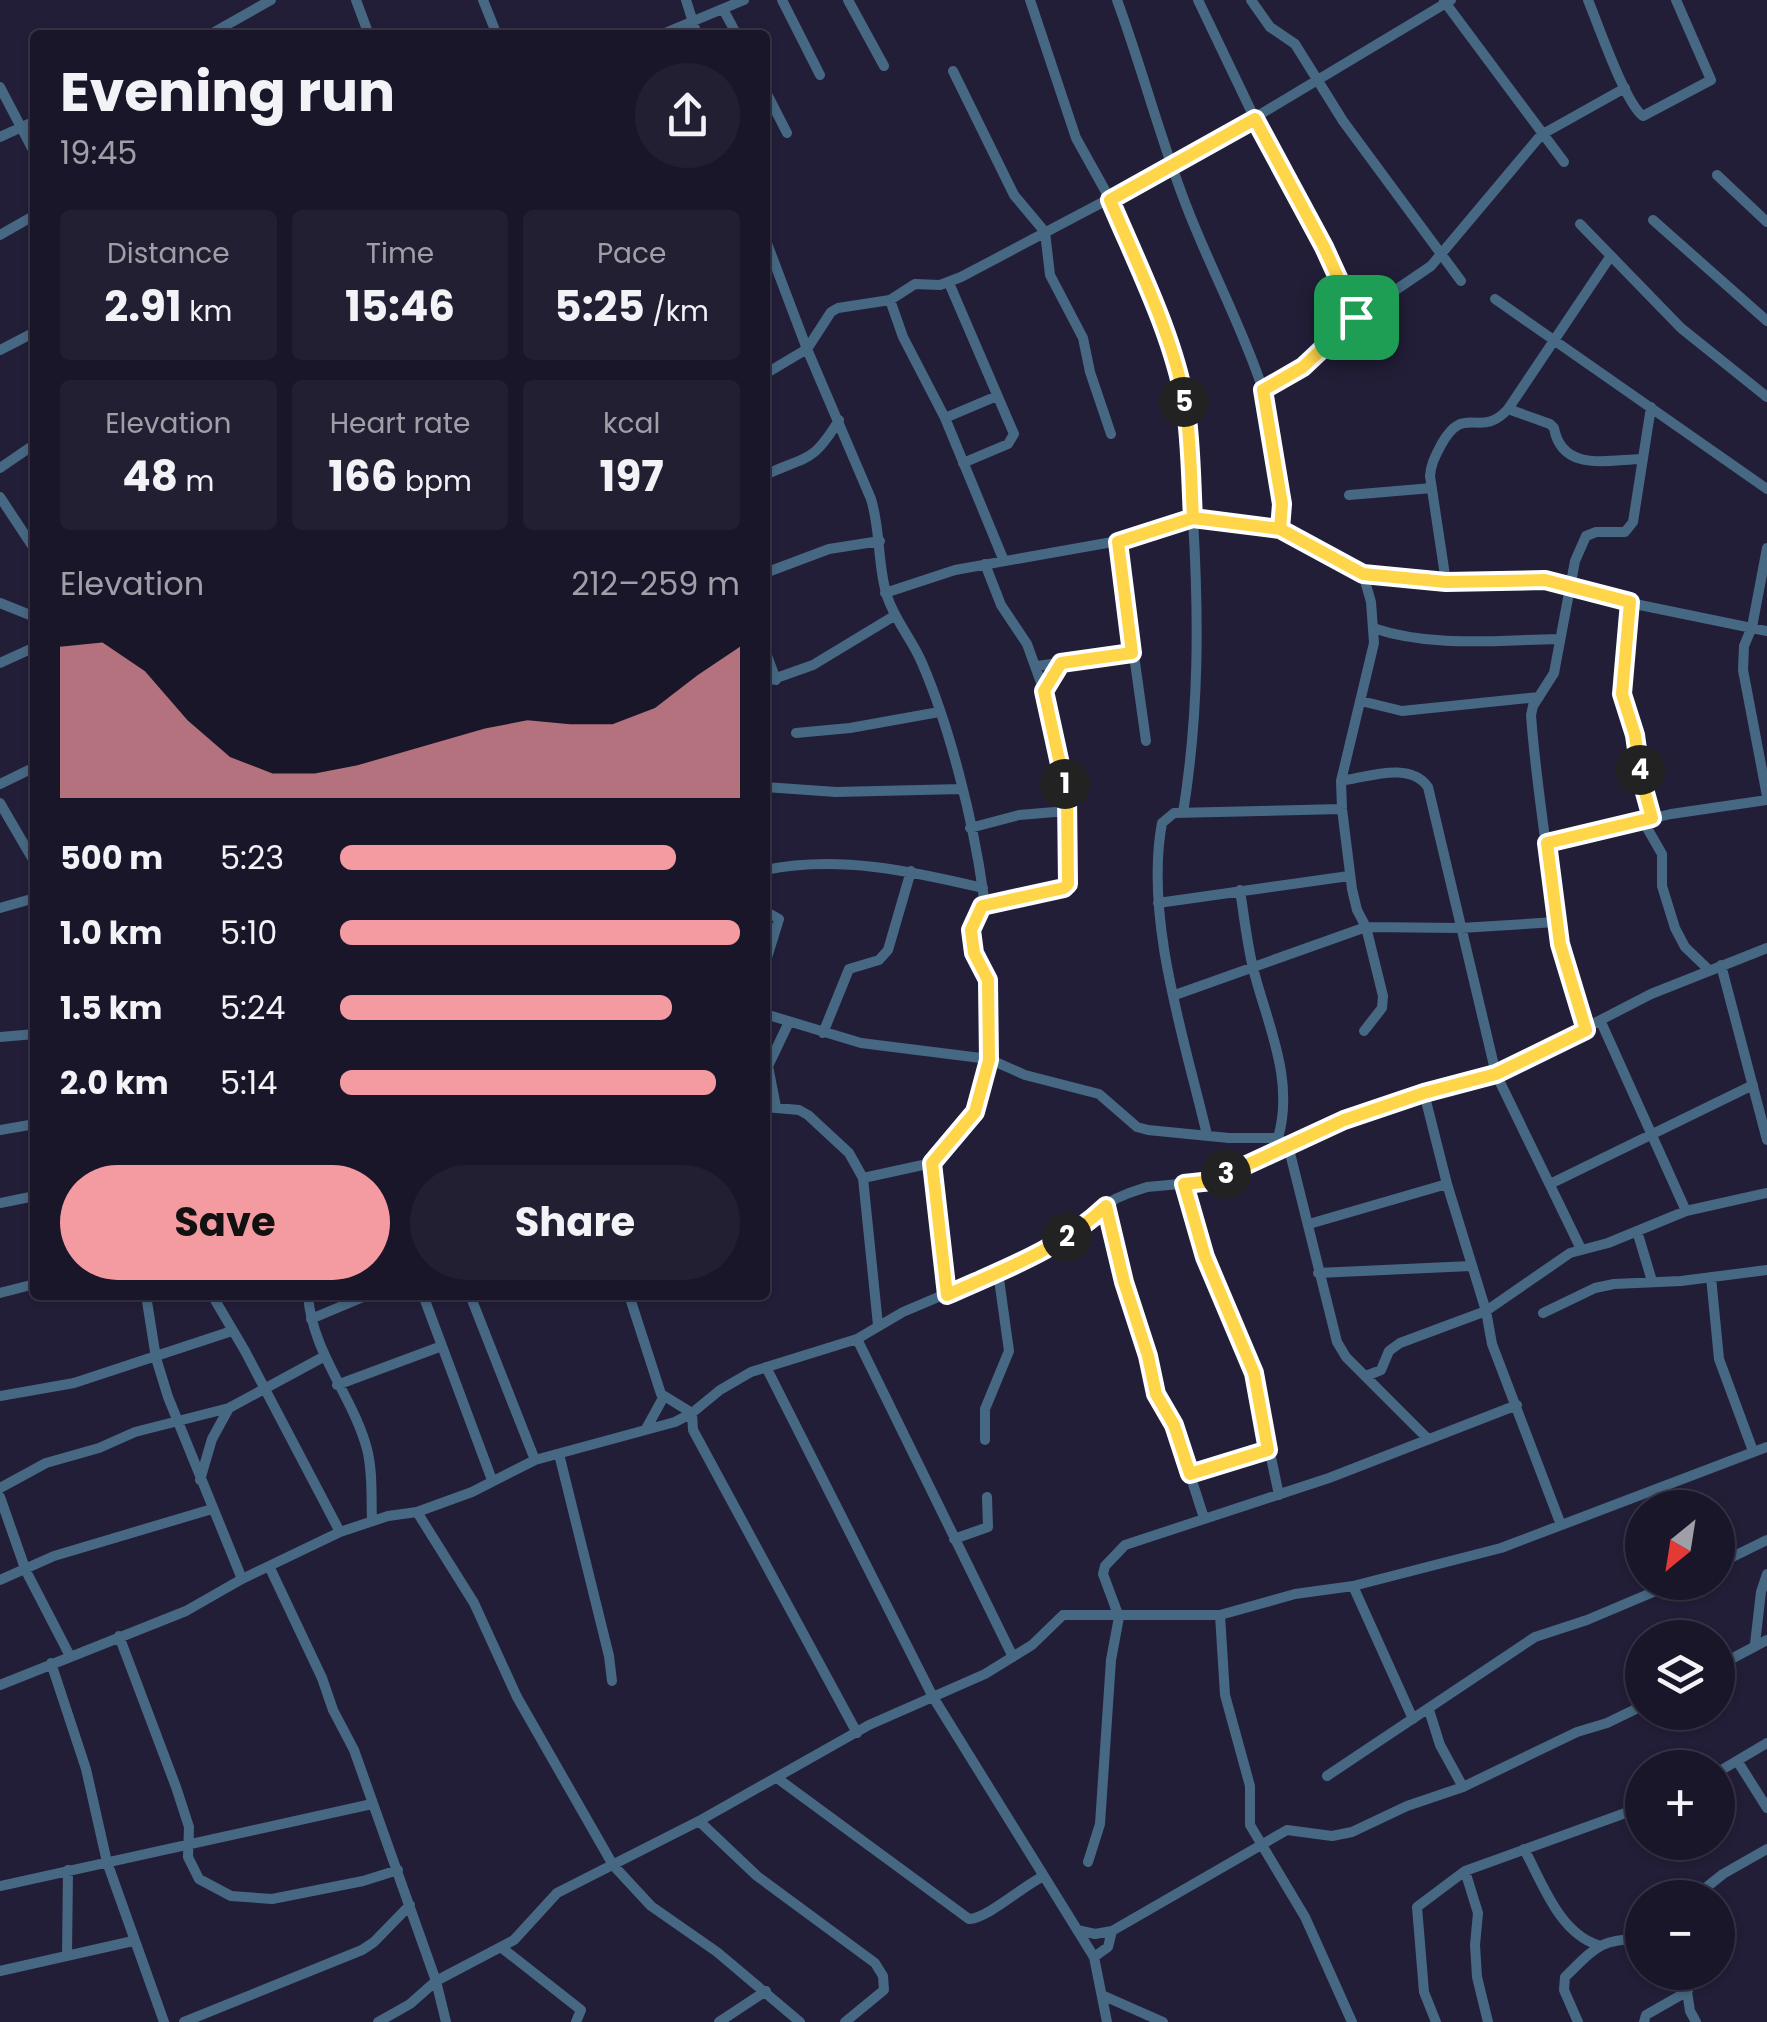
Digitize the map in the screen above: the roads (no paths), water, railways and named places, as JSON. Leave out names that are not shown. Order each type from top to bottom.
[{"type":"street","points":[[218,30],[271,0]]},
{"type":"street","points":[[356,0],[366,30]]},
{"type":"street","points":[[483,0],[495,30]]},
{"type":"street","points":[[686,0],[696,30]]},
{"type":"street","points":[[673,30],[744,0]]},
{"type":"street","points":[[782,0],[820,76]]},
{"type":"street","points":[[848,0],[884,66]]},
{"type":"street","points":[[1030,0],[1076,138],[1110,200],[1148,292],[1185,406],[1199,646],[1194,743],[1183,813]]},
{"type":"street","points":[[1117,0],[1172,166],[1210,266],[1248,345],[1263,390],[1282,504],[1280,529]]},
{"type":"street","points":[[1198,0],[1356,317]]},
{"type":"street","points":[[1250,0],[1270,27],[1295,44],[1353,135],[1460,281]]},
{"type":"street","points":[[1588,0],[1625,88],[1642,116],[1710,82],[1676,0]]},
{"type":"street","points":[[770,371],[808,349],[831,312],[838,308],[890,300],[915,284],[949,283],[1255,119],[1447,1],[1541,136],[1564,162]]},
{"type":"street","points":[[723,9],[734,30]]},
{"type":"street","points":[[953,72],[1014,195],[1045,232],[1050,274],[1083,338],[1110,434]]},
{"type":"street","points":[[0,88],[30,145]]},
{"type":"street","points":[[1263,390],[1303,367],[1356,317],[1431,266],[1541,136],[1625,88]]},
{"type":"street","points":[[770,100],[787,133]]},
{"type":"street","points":[[0,138],[30,123]]},
{"type":"street","points":[[1718,175],[1767,222]]},
{"type":"street","points":[[0,235],[30,218]]},
{"type":"street","points":[[1653,220],[1767,320]]},
{"type":"street","points":[[1580,224],[1681,328],[1767,398]]},
{"type":"street","points":[[770,251],[871,499],[886,592],[894,616],[922,663],[939,712],[962,789],[983,888],[982,906],[971,930],[974,953],[988,980],[989,1060],[975,1112],[932,1163],[863,1178]]},
{"type":"street","points":[[1446,582],[1432,488],[1432,462],[1452,426],[1488,423],[1499,419],[1508,409],[1610,257]]},
{"type":"street","points":[[949,283],[1012,428],[1012,440],[964,464]]},
{"type":"street","points":[[1495,298],[1767,489]]},
{"type":"street","points":[[890,300],[903,338],[945,418],[1004,561]]},
{"type":"street","points":[[0,350],[30,335]]},
{"type":"street","points":[[945,418],[998,396]]},
{"type":"street","points":[[1586,1030],[1556,922],[1536,790],[1531,715],[1554,673],[1575,561],[1586,536],[1625,532],[1630,528],[1651,407]]},
{"type":"street","points":[[1508,409],[1550,424],[1564,452],[1575,458],[1641,459]]},
{"type":"street","points":[[770,473],[811,458],[839,420]]},
{"type":"street","points":[[0,468],[30,447]]},
{"type":"street","points":[[1349,495],[1432,488]]},
{"type":"street","points":[[0,497],[30,542]]},
{"type":"street","points":[[886,592],[955,570],[1118,542],[1193,518],[1280,529],[1363,574],[1446,582],[1545,580],[1767,631]]},
{"type":"street","points":[[770,571],[828,549],[880,541]]},
{"type":"street","points":[[1118,542],[1146,741]]},
{"type":"street","points":[[1547,843],[1648,819],[1767,798],[1743,670],[1744,646],[1752,626],[1767,548]]},
{"type":"street","points":[[982,906],[1068,884],[1065,781],[1044,691],[1037,666],[1001,605],[986,564]]},
{"type":"street","points":[[1363,574],[1374,644],[1341,780],[1349,876],[1382,996],[1382,1008],[1364,1031]]},
{"type":"street","points":[[0,602],[30,615]]},
{"type":"street","points":[[1630,602],[1622,694],[1635,735],[1648,819],[1662,854],[1662,886],[1675,928],[1691,954],[1709,970]]},
{"type":"street","points":[[771,681],[813,665],[894,616]]},
{"type":"street","points":[[1374,628],[1400,637],[1428,640],[1558,639]]},
{"type":"street","points":[[0,663],[30,649]]},
{"type":"street","points":[[1037,666],[1132,653]]},
{"type":"street","points":[[1044,691],[1061,663]]},
{"type":"street","points":[[1361,701],[1402,711],[1539,697]]},
{"type":"street","points":[[796,733],[939,712]]},
{"type":"street","points":[[1757,744],[1767,735]]},
{"type":"street","points":[[0,784],[30,770]]},
{"type":"street","points":[[1341,780],[1404,772],[1422,778],[1428,787],[1496,1074],[1581,1249]]},
{"type":"street","points":[[770,787],[836,792],[962,789]]},
{"type":"street","points":[[0,803],[30,854]]},
{"type":"street","points":[[1207,1135],[1158,904],[1162,823],[1174,813],[1342,808]]},
{"type":"street","points":[[970,828],[1031,812],[1067,810]]},
{"type":"street","points":[[770,870],[844,864],[911,871],[983,888]]},
{"type":"street","points":[[823,1032],[849,969],[879,960],[888,950],[911,871]]},
{"type":"street","points":[[1158,904],[1349,876]]},
{"type":"street","points":[[1240,890],[1252,966],[1277,1042],[1283,1141],[1309,1224],[1337,1342],[1427,1438]]},
{"type":"street","points":[[0,908],[30,899]]},
{"type":"street","points":[[770,914],[779,919],[770,948]]},
{"type":"street","points":[[1175,995],[1366,927],[1461,928],[1556,922]]},
{"type":"street","points":[[0,1685],[186,1611],[340,1532],[372,1520],[417,1512],[472,1492],[534,1460],[675,1422],[720,1390],[766,1368],[858,1339],[878,1325],[1064,1239],[1115,1199],[1147,1187],[1212,1181],[1283,1141],[1374,1108],[1496,1074],[1652,994],[1767,948]]},
{"type":"street","points":[[1721,965],[1753,1086],[1764,1109],[1767,1140]]},
{"type":"street","points":[[770,1016],[861,1043],[989,1060],[1025,1075],[1099,1094],[1137,1127],[1283,1141]]},
{"type":"street","points":[[770,1062],[789,1022]]},
{"type":"street","points":[[1601,1022],[1686,1211]]},
{"type":"street","points":[[0,1036],[30,1034]]},
{"type":"street","points":[[1550,1184],[1753,1086]]},
{"type":"street","points":[[1424,1093],[1500,1370],[1562,1526]]},
{"type":"street","points":[[770,1107],[799,1110],[808,1115],[848,1152],[863,1178],[878,1325]]},
{"type":"street","points":[[0,1130],[30,1125]]},
{"type":"street","points":[[932,1163],[947,1295]]},
{"type":"street","points":[[1184,1184],[1205,1257],[1254,1373],[1279,1496]]},
{"type":"street","points":[[1309,1224],[1447,1184]]},
{"type":"street","points":[[1366,1376],[1381,1370],[1389,1351],[1400,1342],[1486,1312],[1559,1259],[1686,1211],[1767,1193]]},
{"type":"street","points":[[0,1203],[30,1197]]},
{"type":"street","points":[[1106,1206],[1156,1394],[1174,1425],[1204,1518]]},
{"type":"street","points":[[1638,1231],[1652,1281]]},
{"type":"street","points":[[1318,1273],[1471,1266]]},
{"type":"street","points":[[1543,1313],[1595,1288],[1767,1270]]},
{"type":"street","points":[[984,1440],[985,1409],[1009,1352],[998,1272]]},
{"type":"street","points":[[1711,1278],[1719,1359],[1754,1451]]},
{"type":"street","points":[[0,1293],[30,1285]]},
{"type":"street","points":[[147,1300],[156,1358],[177,1422],[242,1579]]},
{"type":"street","points":[[215,1300],[340,1532]]},
{"type":"street","points":[[309,1300],[311,1319],[336,1384],[367,1446],[372,1520]]},
{"type":"street","points":[[311,1319],[356,1300]]},
{"type":"street","points":[[426,1300],[492,1480]]},
{"type":"street","points":[[472,1300],[534,1460]]},
{"type":"street","points":[[631,1300],[663,1398],[692,1413]]},
{"type":"street","points":[[0,1396],[43,1391],[232,1331]]},
{"type":"street","points":[[858,1339],[1012,1657]]},
{"type":"street","points":[[336,1384],[442,1346]]},
{"type":"street","points":[[0,1488],[46,1462],[229,1408],[326,1356]]},
{"type":"street","points":[[766,1368],[934,1696],[1042,1878],[1094,1957],[1107,2022]]},
{"type":"street","points":[[646,1429],[663,1398]]},
{"type":"street","points":[[1088,1862],[1100,1824],[1112,1660],[1119,1617],[1103,1579],[1105,1566],[1126,1545],[1279,1496],[1517,1405]]},
{"type":"street","points":[[200,1480],[212,1439],[229,1408]]},
{"type":"street","points":[[692,1413],[693,1430],[857,1733]]},
{"type":"street","points":[[675,1422],[693,1430]]},
{"type":"street","points":[[378,2022],[410,2004],[436,1981],[502,1948],[525,1931],[556,1893],[699,1821],[857,1733],[986,1674],[1043,1636],[1063,1615],[1220,1616],[1295,1594],[1353,1586],[1500,1548],[1767,1447]]},
{"type":"street","points":[[1190,1474],[1268,1450]]},
{"type":"street","points":[[559,1454],[612,1681]]},
{"type":"street","points":[[0,1497],[26,1570],[70,1656]]},
{"type":"street","points":[[954,1539],[988,1527],[986,1497]]},
{"type":"street","points":[[0,1580],[71,1550],[212,1509]]},
{"type":"street","points":[[417,1512],[474,1604],[517,1697],[613,1865],[651,1906],[693,1933],[800,2022]]},
{"type":"street","points":[[1735,1556],[1767,1540]]},
{"type":"street","points":[[269,1566],[354,1750],[436,1981],[446,2022]]},
{"type":"street","points":[[1735,1657],[1761,1642],[1761,1592],[1767,1574]]},
{"type":"street","points":[[1353,1586],[1413,1719]]},
{"type":"street","points":[[1327,1776],[1536,1637],[1634,1600]]},
{"type":"street","points":[[1220,1616],[1228,1714],[1250,1786],[1250,1825],[1305,1916],[1352,2022]]},
{"type":"street","points":[[119,1636],[189,1827],[188,1858],[199,1880],[250,1900],[312,1893],[398,1870]]},
{"type":"street","points":[[51,1663],[86,1769],[107,1862],[164,2022]]},
{"type":"street","points":[[1429,1710],[1440,1745],[1463,1787]]},
{"type":"street","points":[[1077,1930],[1095,1934],[1112,1930],[1287,1830],[1332,1836],[1352,1832],[1408,1806],[1463,1787],[1576,1732],[1625,1714]]},
{"type":"street","points":[[1735,1764],[1767,1743]]},
{"type":"street","points":[[1738,1762],[1767,1808]]},
{"type":"street","points":[[776,1778],[969,1918],[985,1916],[1017,1890],[1042,1878]]},
{"type":"street","points":[[0,1886],[372,1804]]},
{"type":"street","points":[[1436,2022],[1424,1992],[1417,1907],[1465,1871],[1625,1812]]},
{"type":"street","points":[[699,1821],[758,1876],[875,1963],[883,1976],[884,1990],[845,2022]]},
{"type":"street","points":[[1524,1849],[1564,1921],[1577,1936],[1598,1945]]},
{"type":"street","points":[[1716,1880],[1767,1849]]},
{"type":"street","points":[[67,1956],[68,1870]]},
{"type":"street","points":[[1465,1871],[1478,1912],[1477,1977],[1488,2022]]},
{"type":"street","points":[[184,2022],[362,1950],[410,1905]]},
{"type":"street","points":[[1094,1957],[1108,1947],[1112,1930]]},
{"type":"street","points":[[1578,2022],[1563,1984],[1565,1977],[1598,1945],[1625,1938]]},
{"type":"street","points":[[0,1971],[133,1941]]},
{"type":"street","points":[[502,1948],[580,2010],[576,2022]]},
{"type":"street","points":[[720,2022],[766,1991]]},
{"type":"street","points":[[1644,2022],[1646,2015],[1688,1991],[1690,2011],[1696,2022]]},
{"type":"street","points":[[1104,1996],[1163,2022]]}]
